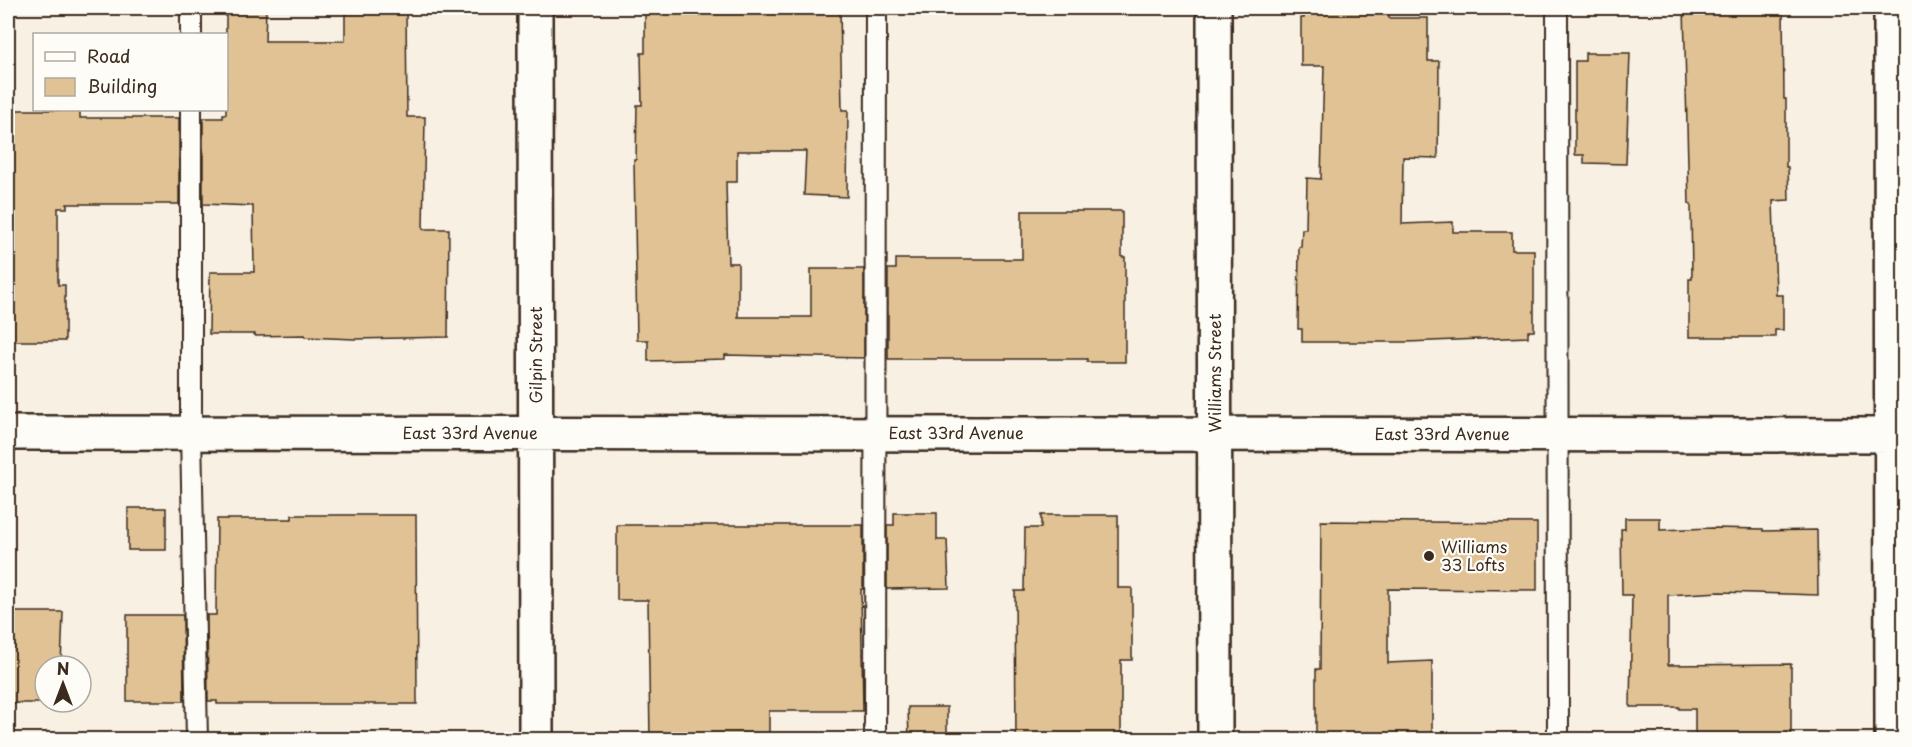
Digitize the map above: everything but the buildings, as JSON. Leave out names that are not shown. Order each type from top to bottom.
[{"type":"street","name":"Gilpin Street","points":[[535,8],[536,740]]},
{"type":"street","name":"Williams Street","points":[[1214,8],[1215,740]]},
{"type":"street","points":[[1891,8],[1898,435],[1892,740]]},
{"type":"street","name":"East 33rd Avenue","points":[[8,433],[1898,435]]},
{"type":"lane","points":[[191,8],[191,33]]},
{"type":"lane","points":[[875,740],[876,8]]},
{"type":"lane","points":[[1557,8],[1558,740]]},
{"type":"lane","points":[[191,111],[191,433],[197,740]]},
{"type":"place","name":"Williams 33 Lofts","points":[[1429,556]]}]
